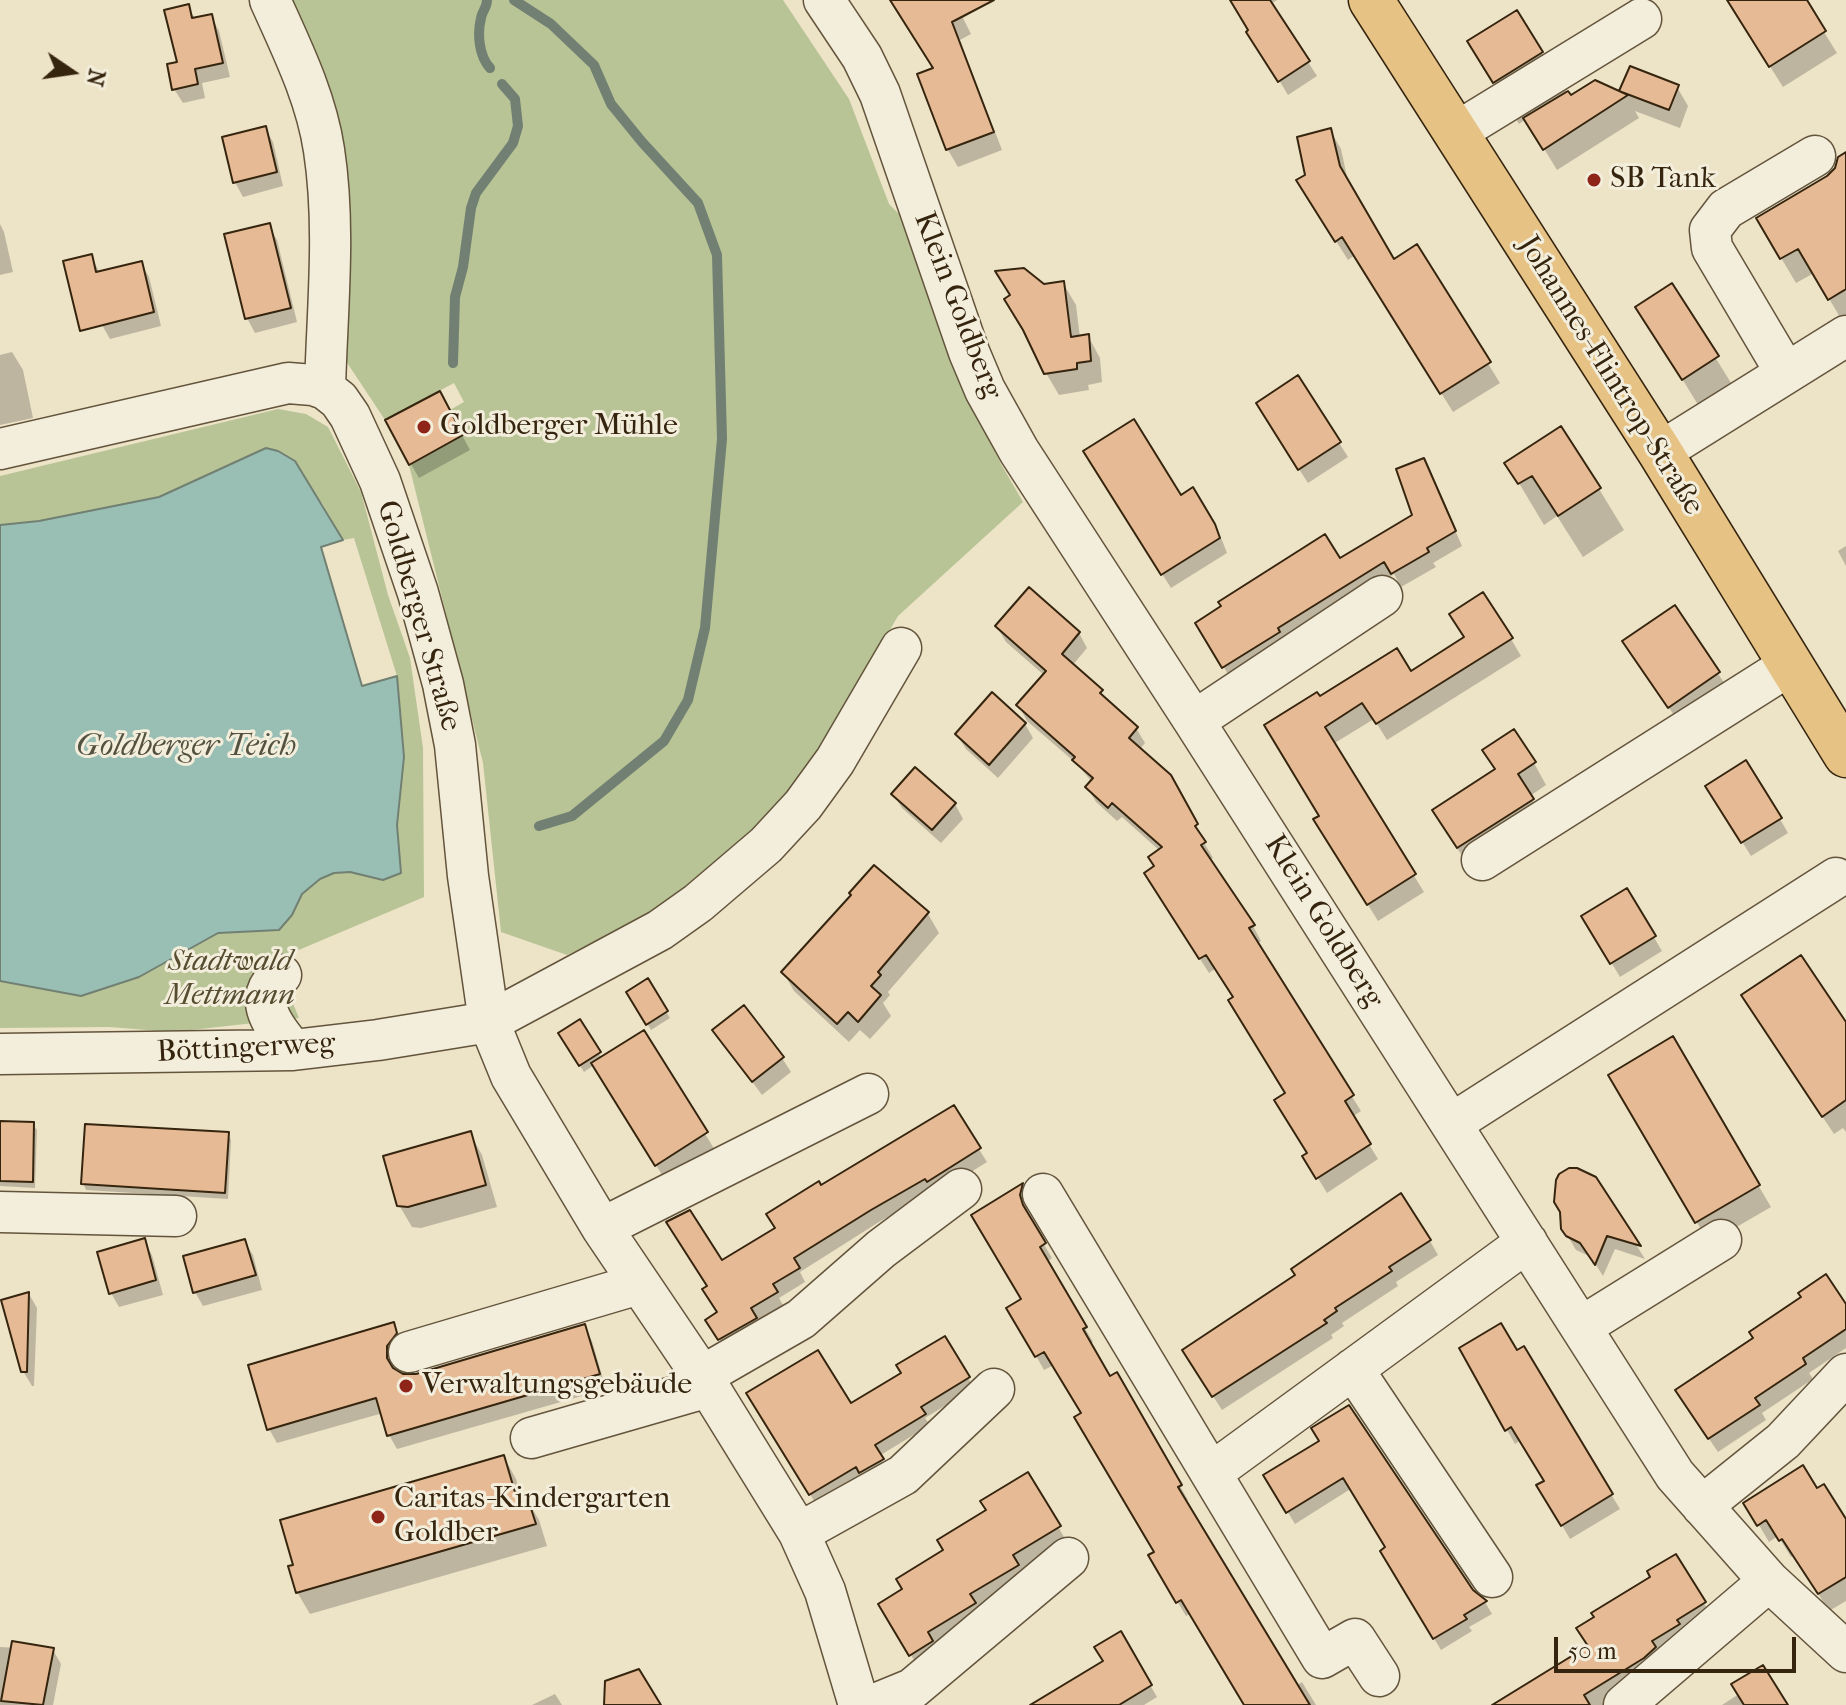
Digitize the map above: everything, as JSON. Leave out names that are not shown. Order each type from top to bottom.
[{"type":"main road","name":"Johannes-Flintrop-Straße","points":[[1371,0],[1660,452],[1846,755]]},
{"type":"street","points":[[0,449],[276,385],[301,383],[325,389],[330,218],[324,149],[313,103],[270,0]]},
{"type":"street","name":"Klein Goldberg","points":[[824,0],[862,57],[880,94],[969,352],[985,390],[1019,451],[1675,1475],[1769,1581],[1846,1652]]},
{"type":"street","points":[[1455,133],[1641,19]]},
{"type":"street","points":[[1786,373],[1712,248],[1710,230],[1726,209],[1815,156]]},
{"type":"street","points":[[1660,452],[1846,336]]},
{"type":"street","name":"Goldberger Straße","points":[[325,389],[339,400],[350,416],[380,481],[418,593],[443,684],[455,745],[468,876],[489,1022],[511,1076],[602,1228],[705,1382],[799,1533],[825,1591],[859,1705]]},
{"type":"street","points":[[1194,721],[1382,596]]},
{"type":"street","name":"Böttingerweg","points":[[0,1054],[293,1050],[489,1022],[660,930],[754,856],[803,805],[835,761],[901,648]]},
{"type":"street","points":[[1482,860],[1790,665]]},
{"type":"street","points":[[1451,1124],[1836,878]]},
{"type":"street","points":[[281,975],[273,980],[267,990],[266,1010],[277,1032],[293,1050]]},
{"type":"street","points":[[602,1228],[868,1094]]},
{"type":"street","points":[[531,1438],[705,1382],[801,1319],[881,1249],[961,1189]]},
{"type":"street","points":[[1043,1194],[1322,1658],[1355,1639],[1379,1676]]},
{"type":"street","points":[[0,1212],[176,1216]]},
{"type":"street","points":[[1581,1327],[1721,1240]]},
{"type":"street","points":[[1211,1473],[1527,1242]]},
{"type":"street","points":[[409,1352],[639,1284]]},
{"type":"street","points":[[1353,1369],[1492,1577]]},
{"type":"street","points":[[1702,1506],[1783,1441],[1846,1374]]},
{"type":"street","points":[[799,1533],[903,1475],[994,1389]]},
{"type":"street","points":[[873,1705],[912,1689],[1068,1558]]},
{"type":"street","points":[[1624,1705],[1769,1581]]},
{"type":"green space","points":[[278,0],[783,0],[849,99],[889,204],[899,214],[947,353],[1023,502],[898,616],[795,792],[658,911],[567,955],[501,932],[483,763],[409,465],[463,435],[450,410],[464,402],[454,383],[385,420],[338,349]]},
{"type":"green space","name":"Stadtwald Mettmann","points":[[278,409],[306,414],[328,427],[361,492],[388,595],[410,658],[423,748],[424,897],[275,960],[299,1018],[173,1032],[109,1027],[0,1028],[0,981],[81,996],[139,977],[218,933],[279,930],[292,915],[302,894],[320,879],[334,873],[350,872],[383,880],[401,873],[397,825],[404,757],[397,676],[354,538],[343,540],[322,503],[266,448],[159,497],[39,521],[0,525],[0,476]]},
{"type":"water","name":"Goldberger Teich","points":[[266,448],[295,461],[343,540],[321,547],[362,686],[397,676],[404,757],[397,825],[401,873],[383,880],[350,872],[334,873],[320,879],[302,894],[292,915],[279,930],[218,933],[139,977],[81,996],[0,981],[0,525],[39,521],[159,497]]},
{"type":"building","points":[[890,0],[994,0],[952,22],[994,132],[946,150],[917,74],[933,68]]},
{"type":"building","points":[[1230,0],[1270,0],[1310,61],[1278,82]]},
{"type":"building","points":[[1727,0],[1807,0],[1826,31],[1769,67]]},
{"type":"building","points":[[189,4],[192,18],[212,14],[223,63],[195,69],[198,84],[172,90],[167,64],[177,62],[164,10]]},
{"type":"building","points":[[1517,10],[1543,52],[1493,83],[1467,41]]},
{"type":"building","points":[[1630,66],[1679,85],[1669,110],[1619,91]]},
{"type":"building","points":[[1595,80],[1628,95],[1543,150],[1523,118],[1568,91],[1571,95]]},
{"type":"building","points":[[266,126],[277,172],[233,183],[222,137]]},
{"type":"building","points":[[1331,128],[1340,166],[1394,259],[1417,244],[1491,362],[1440,394],[1342,237],[1335,242],[1296,180],[1305,175],[1297,137]]},
{"type":"building","points":[[1846,152],[1846,289],[1828,300],[1798,249],[1780,259],[1756,218],[1827,176],[1835,168],[1838,157]]},
{"type":"building","points":[[270,223],[291,308],[245,319],[224,234]]},
{"type":"building","points":[[92,254],[96,272],[142,261],[154,312],[80,331],[63,261]]},
{"type":"building","points":[[1024,268],[1044,284],[1064,281],[1071,337],[1089,334],[1091,361],[1077,363],[1077,369],[1044,374],[1004,299],[1010,295],[995,271]]},
{"type":"building","points":[[1672,283],[1719,356],[1682,380],[1635,307]]},
{"type":"building","points":[[1298,375],[1341,442],[1298,470],[1256,403]]},
{"type":"building","name":"Goldberger Mühle","points":[[440,391],[463,435],[409,465],[385,420]]},
{"type":"building","points":[[1134,419],[1181,495],[1193,487],[1220,538],[1161,575],[1083,451]]},
{"type":"building","points":[[1561,426],[1601,488],[1558,516],[1532,476],[1518,484],[1504,463]]},
{"type":"building","points":[[1424,458],[1456,531],[1427,548],[1429,552],[1391,574],[1384,562],[1278,628],[1280,632],[1222,668],[1195,623],[1221,606],[1218,602],[1325,534],[1340,558],[1412,515],[1396,469]]},
{"type":"building","points":[[1029,587],[1080,632],[1062,654],[1103,690],[1100,693],[1138,727],[1129,738],[1171,775],[1206,842],[1201,845],[1255,925],[1249,928],[1354,1095],[1345,1101],[1371,1144],[1316,1179],[1302,1156],[1307,1153],[1274,1100],[1285,1093],[1228,1000],[1233,997],[1206,955],[1199,959],[1144,873],[1154,866],[1148,857],[1162,847],[1112,803],[1108,808],[1085,787],[1093,778],[1072,760],[1075,757],[1016,705],[1046,671],[995,626]]},
{"type":"building","points":[[1483,592],[1513,638],[1376,724],[1362,703],[1325,727],[1416,874],[1367,905],[1313,819],[1319,816],[1264,725],[1317,692],[1320,696],[1397,648],[1411,671],[1464,637],[1449,614]]},
{"type":"building","points":[[1675,605],[1720,672],[1668,708],[1622,641]]},
{"type":"building","points":[[992,692],[1026,723],[989,765],[955,734]]},
{"type":"building","points":[[1514,729],[1536,762],[1518,774],[1534,799],[1457,848],[1432,810],[1495,769],[1482,750]]},
{"type":"building","points":[[1746,760],[1782,818],[1741,843],[1705,786]]},
{"type":"building","points":[[915,767],[956,803],[932,830],[891,794]]},
{"type":"building","points":[[874,865],[929,912],[878,972],[881,975],[871,986],[881,995],[858,1022],[848,1012],[837,1024],[781,972]]},
{"type":"building","points":[[1627,888],[1656,936],[1610,964],[1581,916]]},
{"type":"building","points":[[1801,955],[1846,1022],[1846,1100],[1822,1117],[1741,995]]},
{"type":"building","points":[[648,978],[668,1011],[646,1025],[626,992]]},
{"type":"building","points":[[744,1005],[784,1057],[752,1082],[712,1030]]},
{"type":"building","points":[[580,1019],[601,1052],[579,1066],[558,1033]]},
{"type":"building","points":[[644,1030],[708,1132],[655,1166],[591,1063]]},
{"type":"building","points":[[1673,1036],[1760,1185],[1695,1223],[1608,1075]]},
{"type":"building","points":[[954,1105],[981,1148],[794,1258],[800,1268],[773,1284],[778,1292],[751,1308],[757,1318],[718,1340],[705,1320],[717,1312],[702,1289],[707,1286],[666,1222],[690,1210],[722,1260],[775,1228],[766,1214],[819,1181],[821,1185]]},
{"type":"building","points":[[0,1121],[34,1122],[33,1182],[0,1181]]},
{"type":"building","points":[[85,1124],[229,1132],[225,1193],[81,1184]]},
{"type":"building","points":[[471,1131],[486,1185],[408,1207],[397,1206],[383,1156]]},
{"type":"building","points":[[1569,1168],[1577,1168],[1596,1177],[1641,1246],[1607,1236],[1595,1265],[1580,1243],[1566,1236],[1554,1202],[1556,1180]]},
{"type":"building","points":[[1023,1183],[1020,1195],[1023,1205],[1046,1243],[1040,1247],[1087,1327],[1083,1329],[1110,1376],[1117,1372],[1182,1485],[1178,1487],[1310,1705],[1244,1705],[1181,1600],[1176,1603],[1148,1555],[1154,1552],[1074,1417],[1081,1413],[1044,1352],[1035,1357],[1006,1308],[1021,1299],[971,1215]]},
{"type":"building","points":[[1401,1193],[1431,1240],[1389,1267],[1392,1271],[1335,1308],[1337,1311],[1324,1320],[1327,1323],[1212,1397],[1182,1350],[1295,1275],[1291,1269]]},
{"type":"building","points":[[145,1238],[156,1280],[109,1294],[97,1252]]},
{"type":"building","points":[[245,1239],[256,1275],[193,1293],[183,1256]]},
{"type":"building","points":[[1826,1274],[1846,1304],[1846,1329],[1803,1358],[1806,1364],[1755,1398],[1760,1405],[1708,1439],[1675,1390],[1753,1338],[1749,1332],[1801,1297],[1798,1293]]},
{"type":"building","points":[[29,1292],[27,1372],[21,1372],[1,1300]]},
{"type":"building","name":"Verwaltungsgebäude","points":[[394,1322],[397,1333],[387,1346],[387,1358],[393,1368],[403,1374],[416,1374],[585,1324],[600,1374],[387,1436],[376,1398],[267,1430],[248,1365]]},
{"type":"building","points":[[1501,1323],[1517,1350],[1524,1346],[1613,1494],[1561,1526],[1536,1485],[1544,1481],[1511,1427],[1505,1431],[1459,1348]]},
{"type":"building","points":[[945,1336],[970,1377],[921,1407],[926,1414],[875,1445],[884,1459],[859,1473],[856,1467],[809,1495],[746,1393],[818,1350],[851,1403],[901,1373],[896,1365]]},
{"type":"building","points":[[1349,1405],[1473,1590],[1487,1601],[1464,1615],[1467,1619],[1433,1639],[1380,1551],[1385,1547],[1343,1478],[1286,1513],[1263,1475],[1319,1441],[1311,1428]]},
{"type":"building","points":[[504,1455],[517,1499],[527,1496],[536,1524],[296,1593],[288,1566],[293,1565],[280,1520]]},
{"type":"building","points":[[1803,1465],[1817,1488],[1824,1484],[1846,1519],[1846,1577],[1818,1594],[1782,1539],[1779,1541],[1766,1520],[1757,1526],[1743,1503]]},
{"type":"building","points":[[1028,1472],[1061,1526],[1013,1555],[1019,1565],[970,1594],[976,1603],[928,1632],[933,1641],[909,1656],[878,1604],[902,1589],[896,1579],[943,1550],[937,1540],[986,1510],[980,1501]]},
{"type":"building","points":[[1676,1554],[1706,1602],[1677,1620],[1680,1624],[1652,1641],[1656,1647],[1644,1658],[1584,1695],[1590,1705],[1492,1705],[1588,1646],[1576,1628],[1594,1617],[1591,1613],[1650,1577],[1647,1571]]},
{"type":"building","points":[[1121,1631],[1152,1685],[1119,1705],[1030,1705],[1103,1661],[1094,1647]]},
{"type":"building","points":[[12,1641],[54,1648],[43,1705],[1,1701]]},
{"type":"building","points":[[1763,1665],[1788,1705],[1744,1705],[1731,1684]]},
{"type":"building","points":[[639,1669],[661,1705],[604,1705],[605,1681]]},
{"type":"waterway","points":[[487,0],[479,38],[483,57],[490,68]]},
{"type":"waterway","points":[[514,0],[551,24],[594,65],[611,104],[698,203],[717,255],[722,439],[705,628],[688,700],[664,741],[572,816],[539,826]]},
{"type":"waterway","points":[[453,363],[455,297],[463,267],[471,208],[476,193],[513,143],[518,126],[515,99],[502,84]]},
{"type":"place","name":"SB Tank","points":[[1594,180]]},
{"type":"place","name":"Goldberger Mühle","points":[[424,427]]},
{"type":"place","name":"Verwaltungsgebäude","points":[[406,1386]]},
{"type":"place","name":"Caritas-Kindergarten Goldber","points":[[378,1517]]}]
